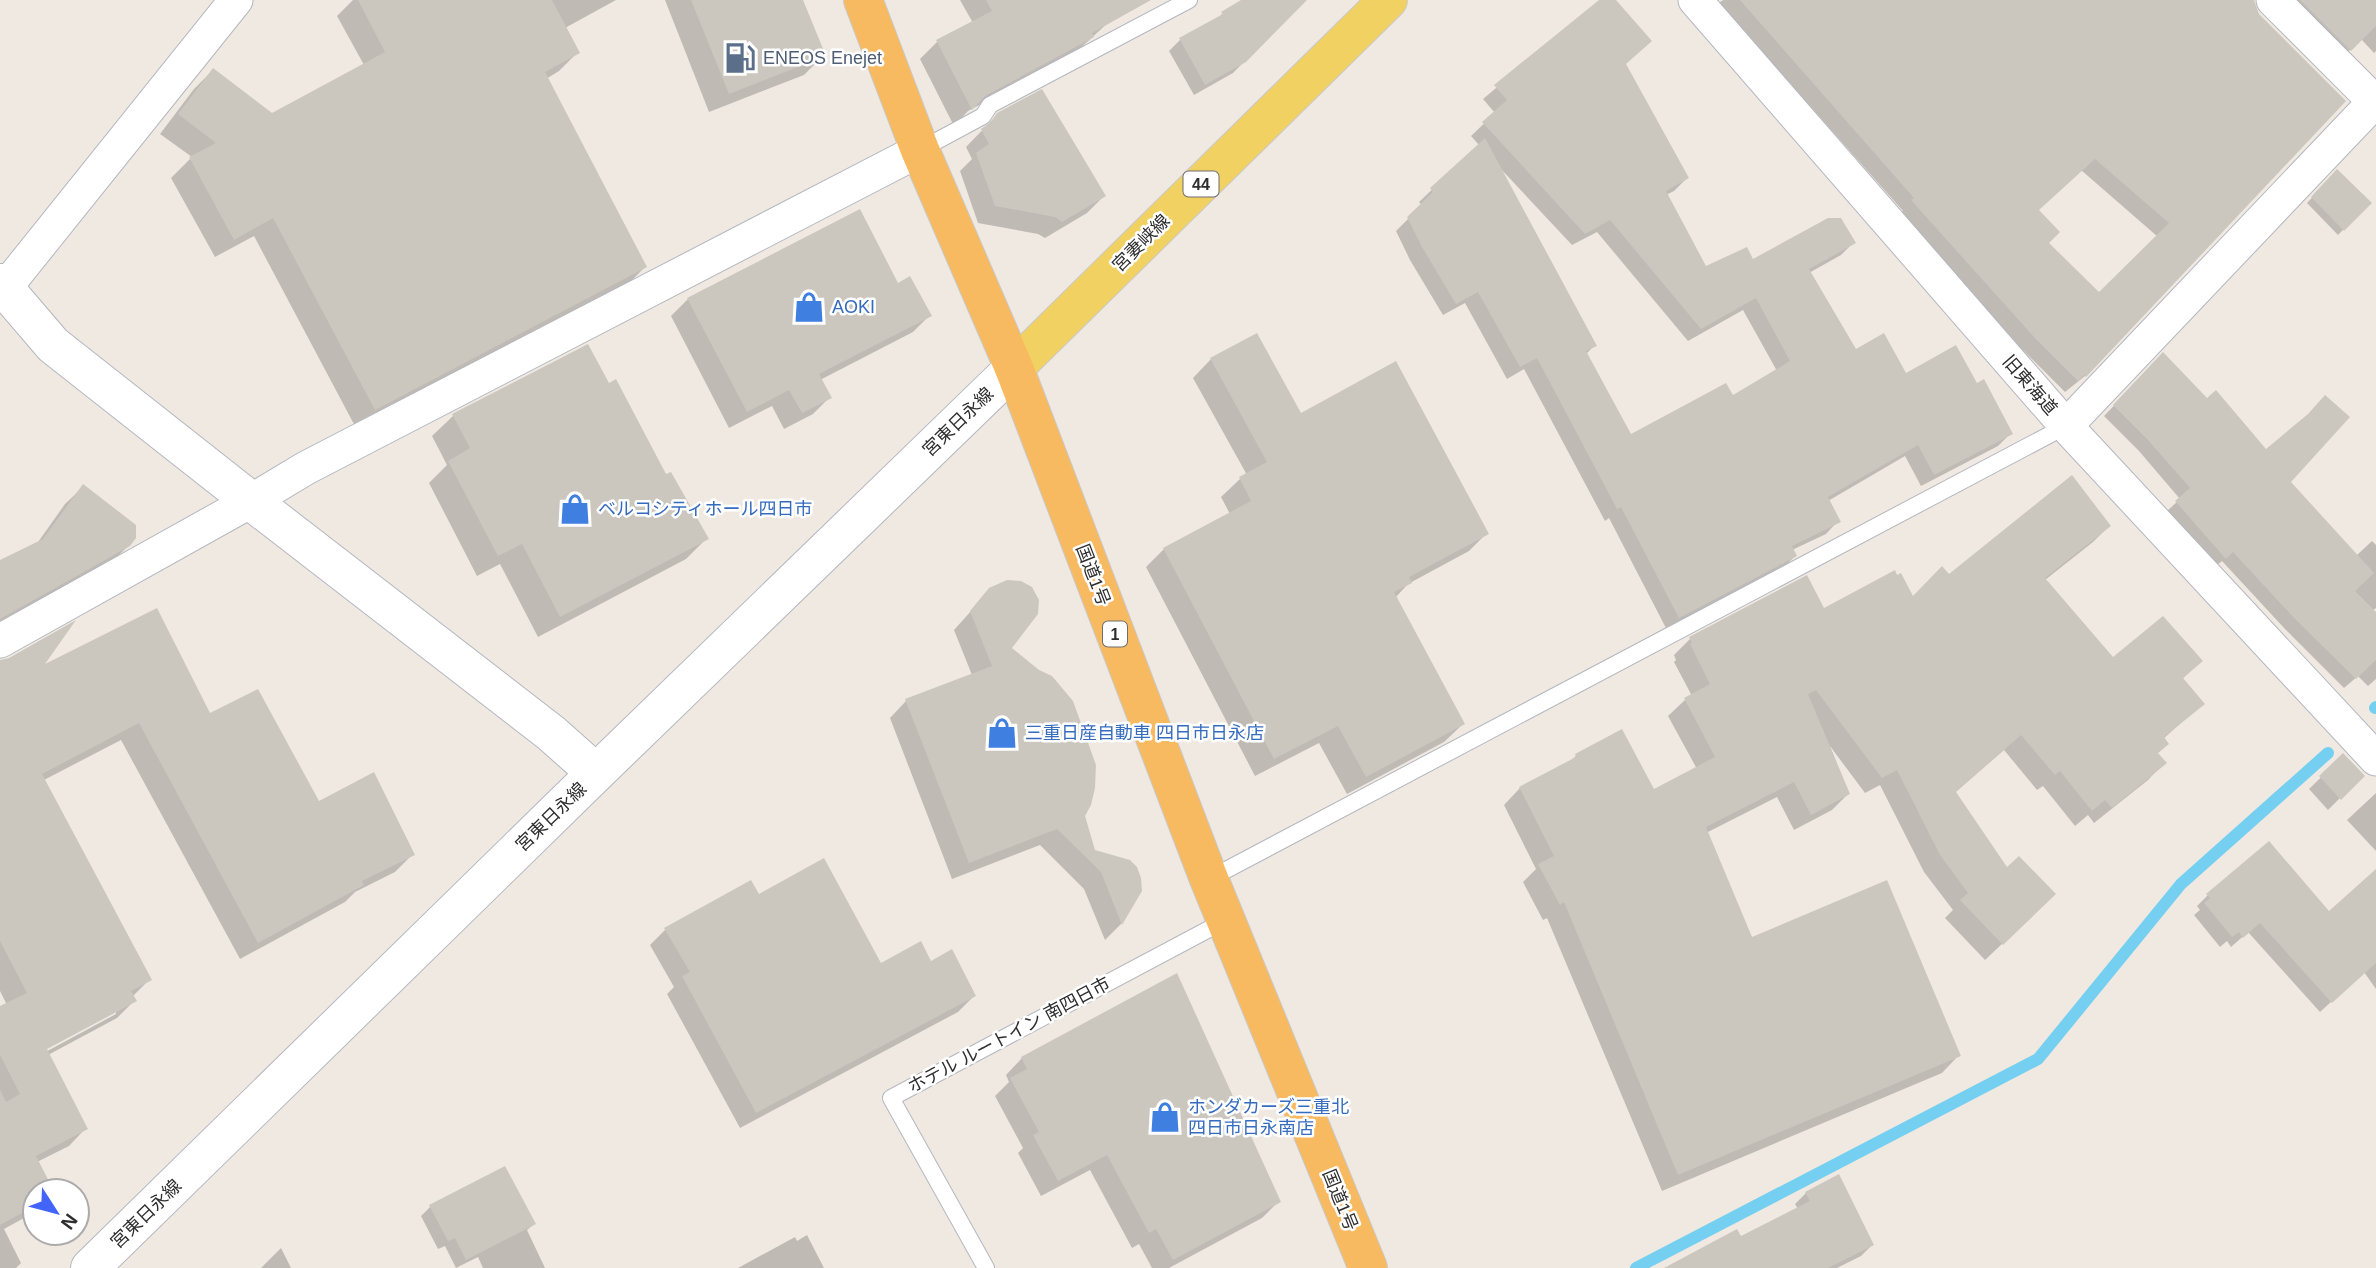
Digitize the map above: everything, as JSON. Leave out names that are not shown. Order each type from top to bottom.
[{"type":"highway","name":"国道1号","points":[[863,0],[920,150],[1014,368],[1209,879],[1368,1268]]},
{"type":"main road","name":"宮妻峡線","points":[[1014,368],[1388,0]]},
{"type":"main road","points":[[2,288],[53,345],[251,502],[551,733],[596,773]]},
{"type":"main road","name":"宮東日永線","points":[[90,1268],[1014,368]]},
{"type":"street","points":[[2,288],[236,0]]},
{"type":"street","name":"旧東海道","points":[[1695,0],[2066,426],[2373,748]]},
{"type":"street","points":[[2066,426],[2375,100],[2273,0]]},
{"type":"street","points":[[0,641],[251,502],[306,468],[920,150]]},
{"type":"lane","points":[[920,150],[983,116],[990,105],[1189,0]]},
{"type":"lane","points":[[1209,879],[2066,426]]},
{"type":"lane","name":"ホテル ルートイン 南四日市","points":[[986,1268],[891,1098],[1226,920]]},
{"type":"building","points":[[358,0],[552,0],[580,53],[545,72],[647,267],[375,410],[273,218],[234,240],[189,157],[216,143],[178,114],[213,68],[272,113],[385,52]]},
{"type":"building","points":[[691,0],[803,0],[826,56],[729,94]]},
{"type":"building","points":[[986,0],[1151,0],[1092,33],[1094,37],[985,96],[972,110],[936,40],[992,11]]},
{"type":"building","points":[[1241,0],[1307,0],[1246,62],[1205,85],[1179,38],[1223,14],[1221,12]]},
{"type":"building","points":[[1599,0],[1616,0],[1652,41],[1626,64],[1689,178],[1666,191],[1706,266],[1747,247],[1753,259],[1828,218],[1841,218],[1856,243],[1809,269],[1856,349],[1884,333],[1906,373],[1956,345],[1977,383],[1984,379],[2013,434],[1934,475],[1918,445],[1828,497],[1841,522],[1792,546],[1797,556],[1679,618],[1621,507],[1617,509],[1537,358],[1520,367],[1478,292],[1456,304],[1407,217],[1433,192],[1430,188],[1485,138],[1597,346],[1586,351],[1631,434],[1726,383],[1733,395],[1790,361],[1756,298],[1701,329],[1610,220],[1585,234],[1482,122],[1507,100],[1494,85]]},
{"type":"building","points":[[1740,0],[2254,0],[2259,14],[2346,101],[2086,377],[2084,375],[2078,381],[2034,337],[1911,200],[1914,198]],"holes":[[[2095,159],[2169,223],[2099,292],[2049,243],[2060,232],[2039,210]]]},
{"type":"building","points":[[2300,0],[2376,0],[2376,26],[2351,51]]},
{"type":"building","points":[[1042,89],[1106,196],[1062,222],[1055,217],[995,206],[976,153],[989,144],[981,129],[991,122],[997,113]]},
{"type":"building","points":[[2337,169],[2372,203],[2344,231],[2311,197]]},
{"type":"building","name":"AOKI","points":[[860,209],[898,283],[910,276],[932,316],[819,374],[832,398],[802,413],[789,390],[747,412],[687,298]]},
{"type":"building","points":[[1257,333],[1301,413],[1396,361],[1489,534],[1409,577],[1412,583],[1394,592],[1465,724],[1366,777],[1338,726],[1274,759],[1163,548],[1251,501],[1239,477],[1267,462],[1210,358]]},
{"type":"building","name":"ベルコシティホール四日市","points":[[588,344],[609,383],[616,379],[666,474],[671,472],[709,539],[560,617],[522,544],[498,556],[448,461],[470,448],[452,414]]},
{"type":"building","points":[[2163,352],[2207,398],[2216,390],[2266,449],[2308,414],[2325,395],[2350,417],[2291,482],[2374,573],[2355,591],[2376,612],[2376,660],[2356,679],[2233,552],[2226,559],[2175,501],[2190,488],[2113,405]]},
{"type":"building","points":[[2072,475],[2111,526],[2045,578],[2113,657],[2163,616],[2203,661],[2183,678],[2205,704],[2164,737],[2169,744],[2158,753],[2167,763],[2112,808],[2105,800],[2092,811],[2060,771],[2055,775],[2021,735],[1956,792],[2007,867],[2019,856],[2056,894],[2003,945],[1960,900],[1968,893],[1940,855],[1897,770],[1882,778],[1816,690],[1808,694],[1850,794],[1811,815],[1794,782],[1706,827],[1752,937],[1887,880],[1961,1056],[1678,1175],[1564,902],[1560,905],[1538,864],[1554,856],[1519,787],[1622,729],[1654,789],[1715,757],[1684,698],[1710,684],[1689,637],[1807,575],[1824,608],[1895,570],[1897,575],[1901,573],[1913,596],[1942,566],[1949,574]]},
{"type":"building","points":[[83,484],[136,525],[136,538],[130,546],[0,619],[0,560],[43,539]]},
{"type":"building","name":"三重日産自動車 四日市日永店","points":[[1007,580],[1021,581],[1032,587],[1039,600],[1038,614],[1012,648],[1039,670],[1052,676],[1073,701],[1096,765],[1095,788],[1085,816],[1095,850],[1130,860],[1137,867],[1141,878],[1142,891],[1122,925],[1101,872],[1057,829],[969,863],[905,699],[992,666],[970,611],[989,588]]},
{"type":"building","points":[[157,608],[210,713],[258,689],[319,801],[374,772],[415,855],[362,881],[364,885],[258,943],[139,723],[42,774],[152,980],[131,991],[137,1001],[47,1049],[88,1129],[36,1156],[47,1177],[21,1177],[21,1214],[0,1225],[0,1090],[6,1102],[20,1094],[0,1055],[0,1006],[27,993],[0,941],[0,660],[9,658],[76,620],[45,664]]},
{"type":"building","points":[[2343,753],[2365,776],[2341,800],[2319,776]]},
{"type":"building","points":[[2269,841],[2329,911],[2376,869],[2376,963],[2332,1003],[2260,923],[2243,938],[2239,932],[2232,937],[2204,903],[2210,898],[2206,894]]},
{"type":"building","points":[[824,858],[881,963],[921,941],[931,961],[952,949],[976,996],[756,1113],[682,976],[690,972],[664,928],[751,880],[759,894]]},
{"type":"building","name":"ホンダカーズ三重北 四日市日永南店","points":[[1177,973],[1281,1202],[1173,1260],[1156,1229],[1149,1233],[1107,1155],[1058,1181],[1033,1135],[1039,1132],[1010,1078],[1027,1069],[1021,1057]]},
{"type":"building","points":[[505,1166],[536,1224],[466,1260],[455,1238],[448,1241],[429,1205]]},
{"type":"building","points":[[1839,1174],[1874,1245],[1828,1268],[1664,1268],[1737,1229],[1741,1236],[1810,1201],[1805,1192]]},
{"type":"waterway","points":[[1636,1268],[2038,1059],[2181,884],[2328,753]]},
{"type":"place","name":"ENEOS Enejet","points":[[740,58]]},
{"type":"place","name":"AOKI","points":[[809,307]]},
{"type":"place","name":"ベルコシティホール四日市","points":[[575,509]]},
{"type":"place","name":"三重日産自動車 四日市日永店","points":[[1002,733]]},
{"type":"place","name":"ホンダカーズ三重北 四日市日永南店","points":[[1165,1117]]}]
